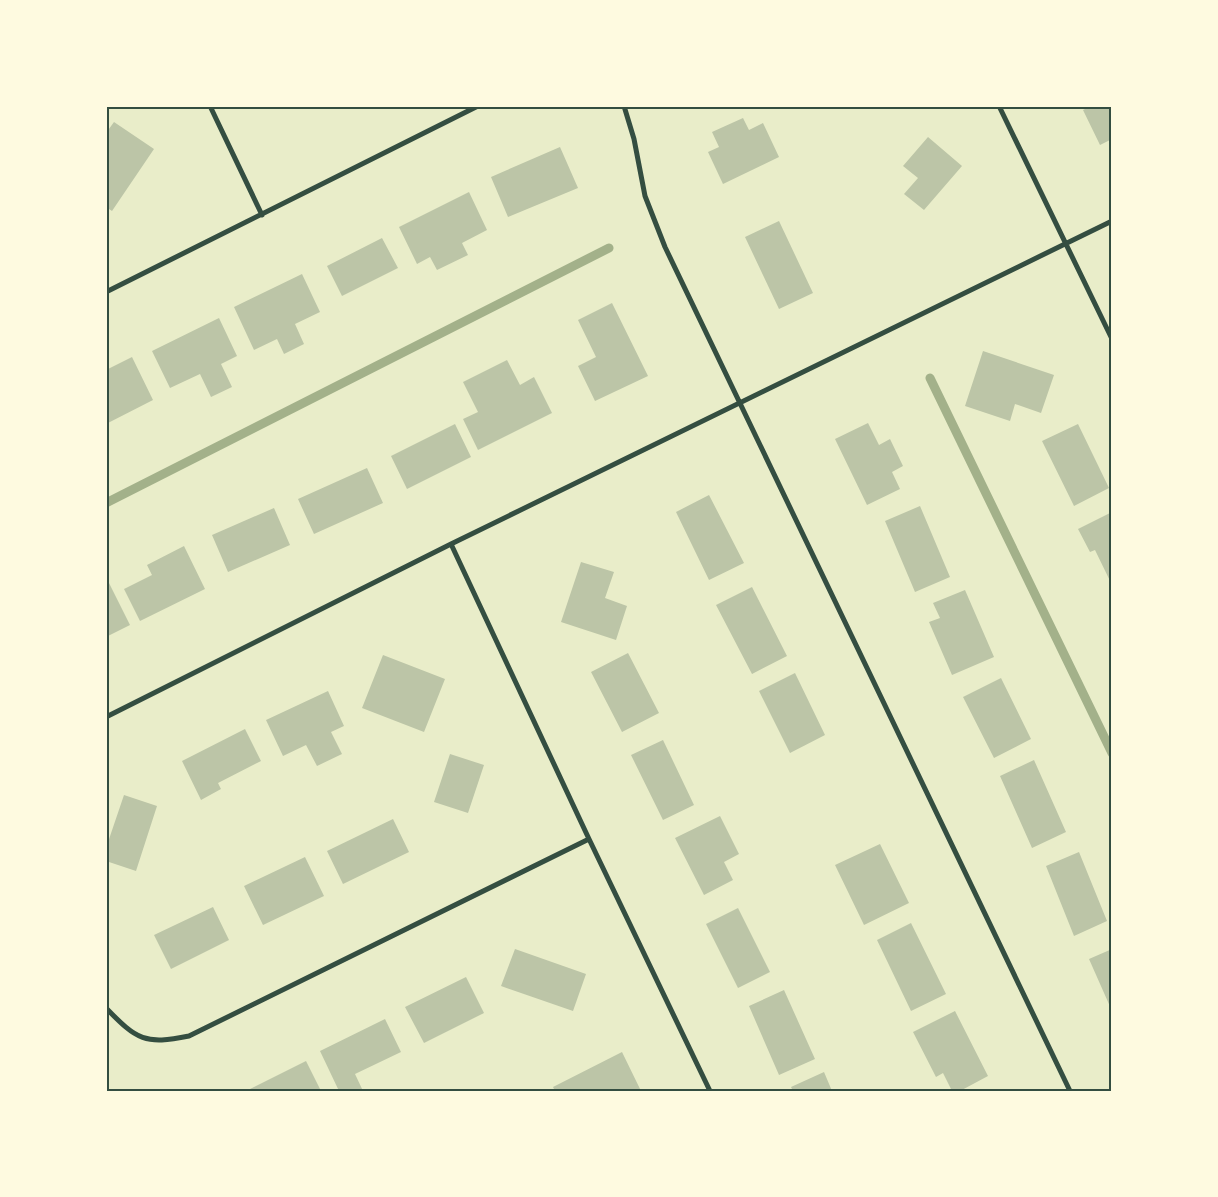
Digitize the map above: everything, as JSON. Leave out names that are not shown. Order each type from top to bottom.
[{"type":"street","points":[[210,106],[262,215]]},
{"type":"street","points":[[106,292],[478,106]]},
{"type":"street","points":[[624,106],[634,139],[645,196],[665,248],[1070,1091]]},
{"type":"street","points":[[999,106],[1112,338]]},
{"type":"street","points":[[106,717],[451,544],[1112,221]]},
{"type":"street","points":[[451,544],[589,840],[710,1091]]},
{"type":"street","points":[[106,1008],[129,1032],[160,1042],[189,1036],[589,840]]},
{"type":"building","points":[[1091,106],[1112,106],[1112,139],[1100,145],[1083,110]]},
{"type":"building","points":[[743,118],[749,130],[763,123],[779,157],[723,184],[708,152],[719,147],[712,132]]},
{"type":"building","points":[[114,122],[154,149],[112,211],[106,207],[106,133]]},
{"type":"building","points":[[928,137],[962,166],[924,210],[904,194],[918,178],[903,166]]},
{"type":"building","points":[[560,147],[578,188],[508,217],[491,177]]},
{"type":"building","points":[[469,192],[487,230],[462,243],[468,255],[437,270],[430,257],[417,264],[399,227]]},
{"type":"building","points":[[779,221],[813,293],[779,309],[745,237]]},
{"type":"building","points":[[382,238],[398,268],[342,296],[327,266]]},
{"type":"building","points":[[302,274],[320,312],[295,324],[304,344],[284,354],[277,339],[254,350],[234,307]]},
{"type":"building","points":[[612,303],[648,376],[595,401],[578,366],[596,357],[578,320]]},
{"type":"building","points":[[219,318],[237,356],[221,364],[232,387],[211,397],[200,374],[170,388],[152,351]]},
{"type":"building","points":[[983,351],[1054,375],[1041,413],[1015,404],[1010,421],[965,406]]},
{"type":"building","points":[[132,357],[153,400],[106,424],[106,370]]},
{"type":"building","points":[[507,360],[520,385],[534,377],[552,413],[478,450],[463,419],[478,412],[463,382]]},
{"type":"building","points":[[868,423],[879,445],[890,439],[903,466],[892,472],[900,489],[867,505],[835,439]]},
{"type":"building","points":[[455,424],[471,457],[407,489],[391,456]]},
{"type":"building","points":[[1078,424],[1109,488],[1074,506],[1042,441]]},
{"type":"building","points":[[367,468],[383,503],[314,534],[298,499]]},
{"type":"building","points":[[709,495],[744,563],[709,580],[676,512]]},
{"type":"building","points":[[920,506],[950,577],[915,592],[885,521]]},
{"type":"building","points":[[274,508],[290,545],[228,572],[212,535]]},
{"type":"building","points":[[1112,512],[1112,585],[1095,550],[1090,552],[1078,529]]},
{"type":"building","points":[[184,546],[205,589],[140,621],[124,589],[152,575],[147,565]]},
{"type":"building","points":[[581,562],[614,572],[605,598],[627,606],[616,640],[561,622]]},
{"type":"building","points":[[106,577],[130,625],[106,637]]},
{"type":"building","points":[[752,587],[787,656],[752,674],[716,605]]},
{"type":"building","points":[[965,590],[994,657],[952,675],[929,622],[940,618],[933,603]]},
{"type":"building","points":[[628,653],[659,713],[622,732],[591,672]]},
{"type":"building","points":[[383,655],[445,679],[424,732],[362,708]]},
{"type":"building","points":[[795,673],[825,735],[790,753],[759,691]]},
{"type":"building","points":[[1001,678],[1031,739],[994,758],[963,697]]},
{"type":"building","points":[[328,691],[344,726],[331,732],[342,754],[317,766],[306,745],[283,756],[266,720]]},
{"type":"building","points":[[245,729],[261,761],[218,783],[221,789],[201,800],[182,761]]},
{"type":"building","points":[[663,740],[694,805],[663,820],[631,755]]},
{"type":"building","points":[[450,754],[484,765],[468,813],[434,802]]},
{"type":"building","points":[[1034,760],[1066,832],[1032,848],[1000,776]]},
{"type":"building","points":[[124,795],[157,806],[136,871],[106,861],[106,848]]},
{"type":"building","points":[[720,816],[739,854],[724,862],[733,880],[704,895],[675,838]]},
{"type":"building","points":[[393,819],[409,852],[343,884],[327,851]]},
{"type":"building","points":[[880,844],[909,903],[864,925],[835,865]]},
{"type":"building","points":[[1079,852],[1107,921],[1074,936],[1046,866]]},
{"type":"building","points":[[305,857],[324,896],[263,925],[244,886]]},
{"type":"building","points":[[213,907],[229,940],[171,969],[154,935]]},
{"type":"building","points":[[738,908],[770,972],[738,988],[706,924]]},
{"type":"building","points":[[911,923],[946,994],[911,1011],[877,940]]},
{"type":"building","points":[[515,949],[586,974],[573,1011],[501,986]]},
{"type":"building","points":[[1112,949],[1112,1011],[1089,959]]},
{"type":"building","points":[[466,977],[484,1013],[424,1043],[405,1007]]},
{"type":"building","points":[[784,990],[815,1059],[779,1075],[749,1006]]},
{"type":"building","points":[[955,1011],[988,1076],[960,1091],[952,1091],[943,1073],[936,1077],[913,1032]]},
{"type":"building","points":[[385,1019],[401,1052],[355,1074],[363,1091],[339,1091],[320,1051]]},
{"type":"building","points":[[622,1052],[641,1091],[555,1091],[553,1087]]},
{"type":"building","points":[[306,1061],[321,1091],[246,1091]]},
{"type":"building","points":[[824,1072],[832,1091],[793,1091],[791,1087]]},
{"type":"waterway","points":[[106,503],[609,248]]},
{"type":"waterway","points":[[930,378],[1112,753]]}]
